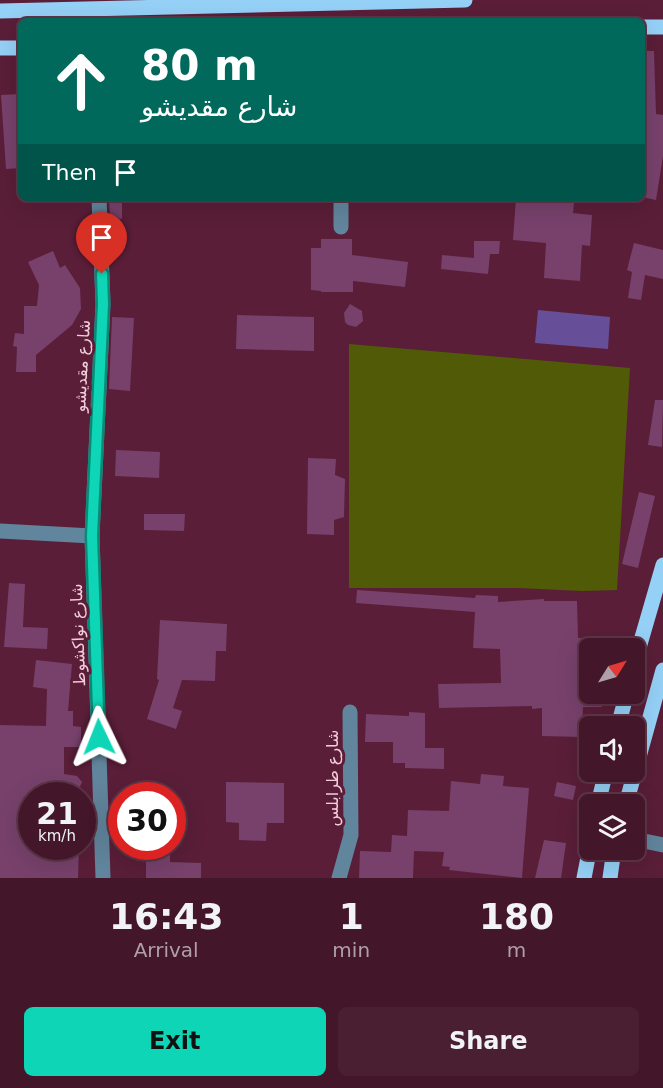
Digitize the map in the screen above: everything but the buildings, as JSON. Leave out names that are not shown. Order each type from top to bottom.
[{"type":"main road","points":[[0,11],[465,0]]},
{"type":"main road","points":[[645,27],[663,27]]},
{"type":"main road","points":[[0,48],[18,48]]},
{"type":"main road","points":[[642,638],[663,565]]},
{"type":"main road","points":[[629,794],[663,670]]},
{"type":"main road","points":[[584,878],[587,860]]},
{"type":"main road","points":[[610,878],[612,860]]},
{"type":"street","name":"شارع مقديشو","points":[[92,536],[103,304],[99,201]]},
{"type":"street","points":[[341,201],[341,227]]},
{"type":"street","points":[[0,531],[92,536]]},
{"type":"street","name":"شارع نواكشوط","points":[[92,536],[102,878]]},
{"type":"street","name":"شارع طرابلس","points":[[339,878],[351,835],[350,712]]},
{"type":"street","points":[[645,841],[663,845]]},
{"type":"green space","points":[[349,344],[630,368],[617,590],[349,588]]},
{"type":"shaded area","points":[[538,310],[610,317],[608,349],[535,343]]},
{"type":"route","points":[[99,737],[92,536],[103,304],[102,274]]}]
